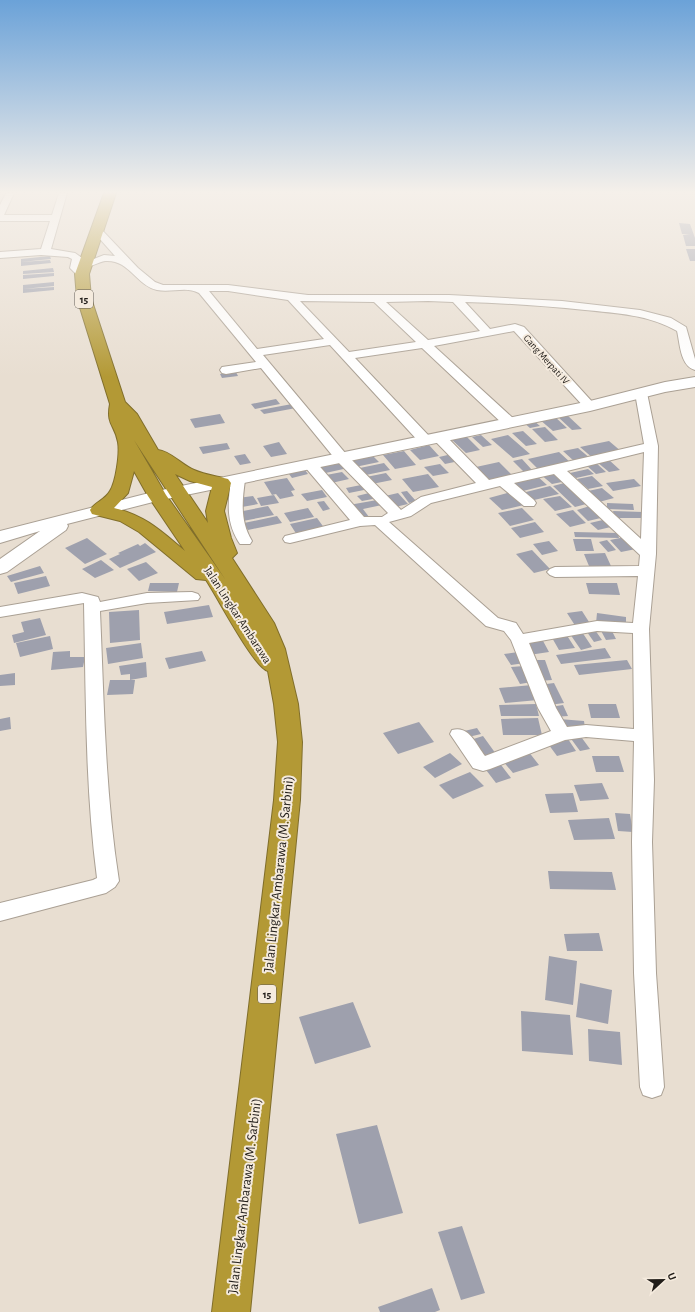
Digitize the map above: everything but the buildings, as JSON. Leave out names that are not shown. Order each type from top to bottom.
[{"type":"highway","name":"15","points":[[83,270],[89,254]]},
{"type":"highway","name":"Jalan Lingkar Ambarawa","points":[[83,270],[84,298],[118,404],[116,416],[177,492],[236,594],[259,650],[279,675]]},
{"type":"highway","name":"Jalan Lingkar Ambarawa","points":[[135,441],[157,496],[236,594]]},
{"type":"highway","points":[[99,510],[115,499],[121,489],[135,441],[184,474],[202,480],[230,481],[215,511],[236,594]]},
{"type":"highway","points":[[99,510],[127,517],[146,528],[236,594]]},
{"type":"highway","name":"Jalan Lingkar Ambarawa (M. Sarbini)","points":[[231,1312],[287,800],[290,742],[286,704],[279,675]]},
{"type":"main road","points":[[0,538],[99,510],[157,496],[510,423],[695,382]]},
{"type":"main road","points":[[0,568],[72,518]]},
{"type":"street","points":[[0,255],[17,254]]},
{"type":"street","points":[[70,254],[78,258],[75,266],[76,270],[83,270],[104,258],[124,260]]},
{"type":"street","points":[[119,254],[153,286],[165,288],[228,288],[324,300],[495,300],[612,310],[667,319],[679,325],[682,329],[688,359],[695,366]]},
{"type":"street","points":[[196,288],[203,291],[341,457],[398,515]]},
{"type":"street","points":[[291,297],[432,439],[486,485]]},
{"type":"street","points":[[456,299],[488,333]]},
{"type":"street","points":[[378,300],[510,423]]},
{"type":"street","name":"Gang Merpati IV","points":[[348,356],[426,344],[512,328],[520,330],[590,406]]},
{"type":"street","points":[[255,353],[333,341]]},
{"type":"street","points":[[226,370],[263,364]]},
{"type":"street","points":[[641,393],[651,446],[648,554],[641,629],[644,780],[642,842],[645,973],[652,1087]]},
{"type":"street","points":[[290,539],[360,522],[378,520],[398,515],[413,510],[426,500],[651,446]]},
{"type":"street","points":[[310,464],[360,522]]},
{"type":"street","points":[[557,469],[648,554]]},
{"type":"street","points":[[230,481],[235,501],[236,529],[244,541]]},
{"type":"street","points":[[503,481],[528,503]]},
{"type":"street","points":[[378,520],[492,622],[510,627],[519,640],[547,708],[562,734]]},
{"type":"street","points":[[555,572],[646,571]]},
{"type":"street","points":[[93,608],[147,598],[192,597]]},
{"type":"street","points":[[0,612],[82,598],[92,600],[96,754],[102,831],[108,881],[99,887],[0,912]]},
{"type":"street","points":[[519,640],[597,626],[641,629]]},
{"type":"street","points":[[459,734],[480,763],[484,764],[562,734],[586,731],[643,736]]}]
